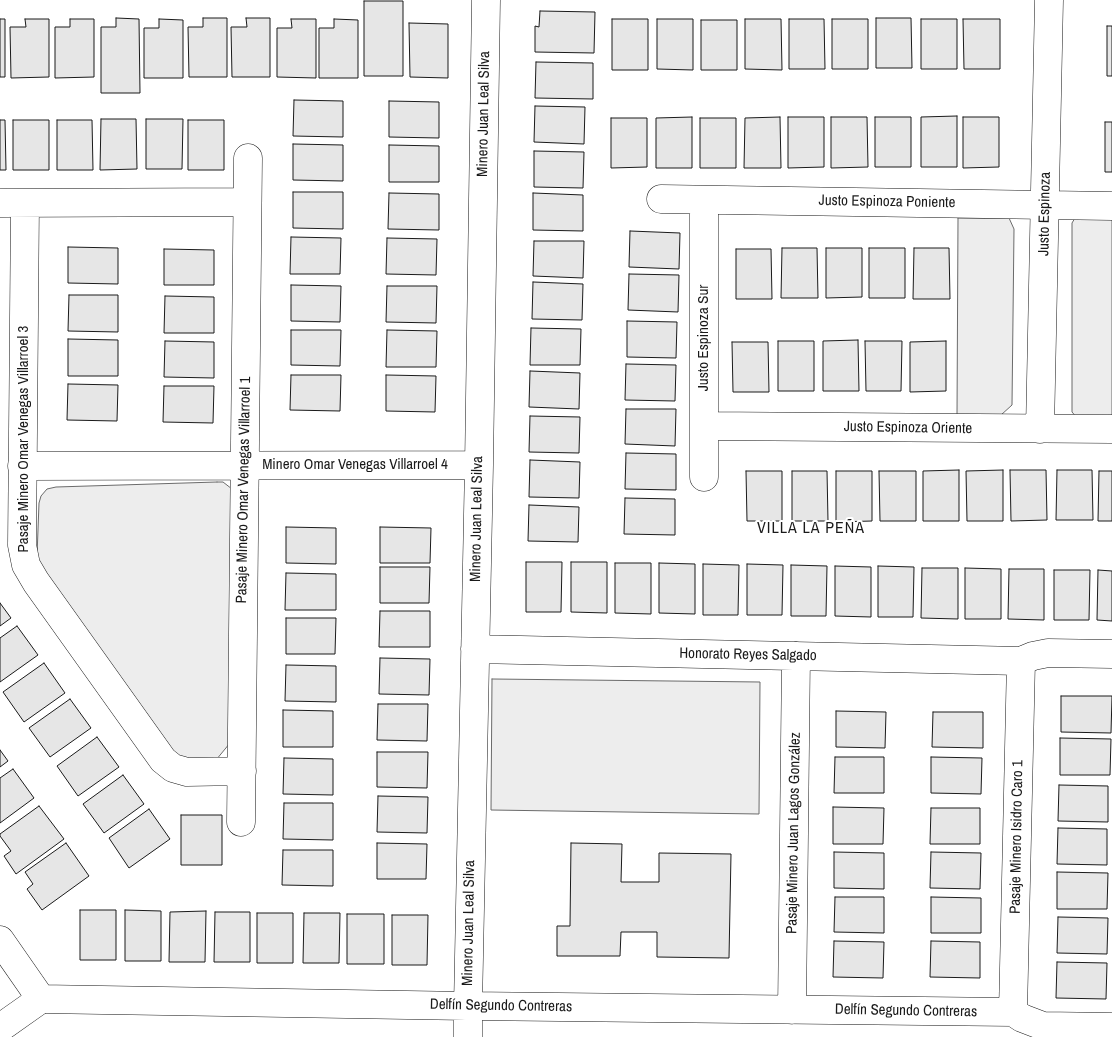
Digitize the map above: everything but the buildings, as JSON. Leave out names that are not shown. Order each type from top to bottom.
[{"type":"street","name":"Minero Juan Leal Silva","points":[[468,1037],[486,0]]},
{"type":"street","name":"Justo Espinoza","points":[[1040,429],[1049,0]]},
{"type":"street","name":"Pasaje Minero Omar Venegas Villarroel 1","points":[[241,822],[248,158]]},
{"type":"street","name":"Justo Espinoza Poniente","points":[[661,199],[1112,206]]},
{"type":"street","name":"Justo Espinoza Sur","points":[[704,200],[704,477]]},
{"type":"street","points":[[12,203],[247,202]]},
{"type":"street","name":"Pasaje Minero Omar Venegas Villarroel 3","points":[[12,203],[22,466],[22,545],[26,565],[36,582],[163,760],[174,768],[187,772],[242,771]]},
{"type":"street","name":"Justo Espinoza Oriente","points":[[704,426],[1112,430]]},
{"type":"street","name":"Minero Omar Venegas Villarroel 4","points":[[22,466],[478,465]]},
{"type":"street","name":"Honorato Reyes Salgado","points":[[475,649],[1021,661],[1048,653],[1112,654]]},
{"type":"street","name":"Pasaje Minero Juan Lagos González","points":[[792,1010],[796,656]]},
{"type":"street","name":"Pasaje Minero Isidro Caro 1","points":[[1013,1012],[1021,661]]},
{"type":"street","points":[[0,940],[41,999],[0,1028]]},
{"type":"street","name":"Delfín Segundo Contreras","points":[[41,999],[1013,1012]]},
{"type":"street","points":[[1013,1012],[1022,1018],[1043,1026],[1112,1027]]},
{"type":"shaded area","points":[[1112,217],[1112,419],[1078,419],[1072,412],[1072,223],[1075,218]]},
{"type":"shaded area","points":[[958,218],[1009,218],[1014,229],[1012,405],[1001,415],[957,415]]},
{"type":"shaded area","points":[[223,482],[232,489],[230,743],[216,760],[189,760],[169,751],[41,568],[37,556],[39,503],[41,496],[47,489],[56,487]]},
{"type":"shaded area","points":[[492,679],[760,682],[759,814],[491,810]]},
{"type":"district","name":"VILLA LA PEÑA","points":[[811,529]]}]
